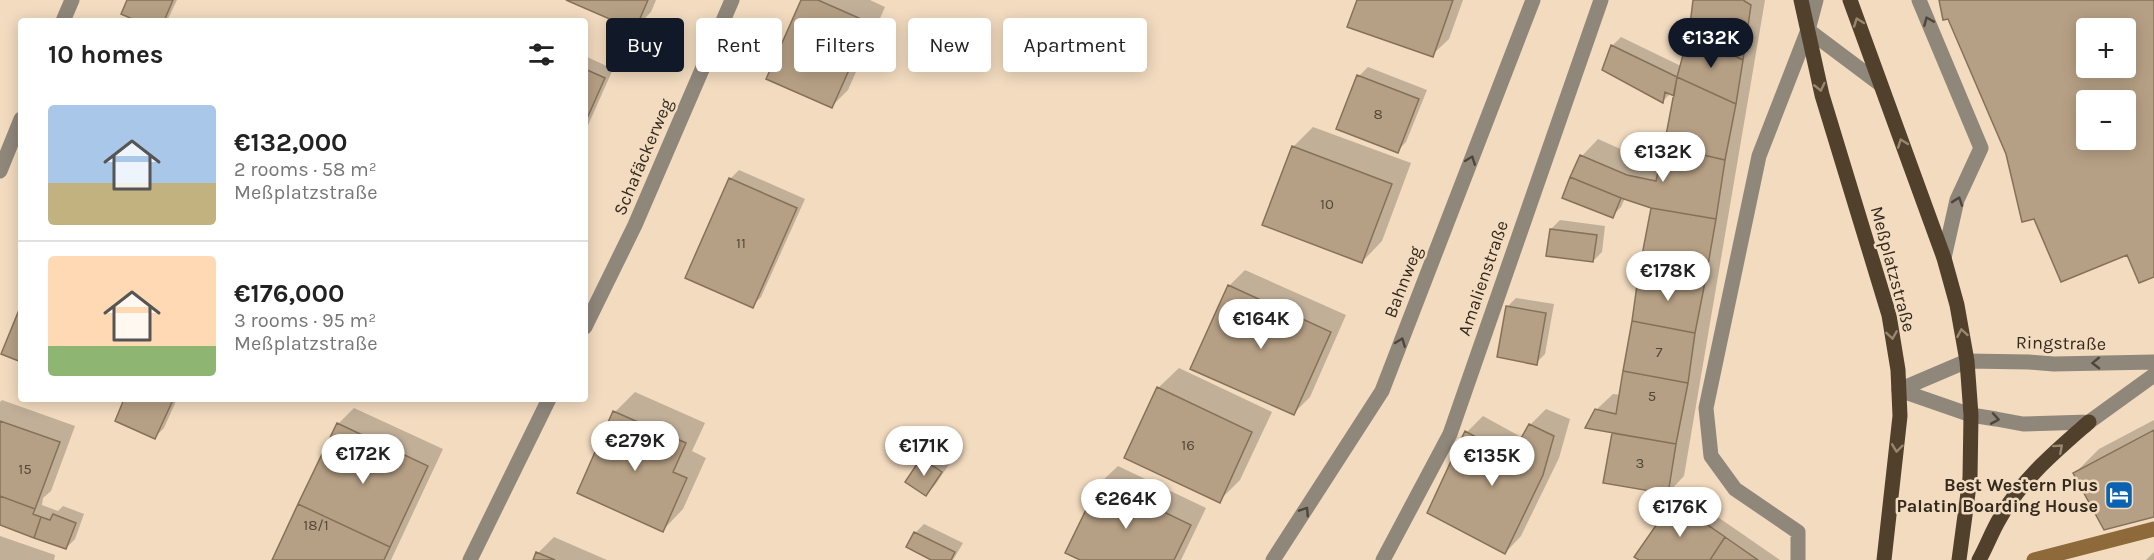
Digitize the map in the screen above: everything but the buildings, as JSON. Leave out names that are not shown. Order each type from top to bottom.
[{"type":"main road","name":"Meßplatzstraße","points":[[1801,0],[1822,95],[1889,315],[1899,390],[1900,416],[1884,560]]},
{"type":"main road","points":[[1850,0],[1944,258],[1957,305],[1967,361],[1971,415],[1970,478],[1959,560]]},
{"type":"main road","points":[[1980,560],[2000,518],[2018,492],[2040,465],[2088,422]]},
{"type":"street","points":[[64,18],[72,0]]},
{"type":"street","name":"Schafäckerweg","points":[[588,321],[635,225],[732,0]]},
{"type":"street","name":"Bahnweg","points":[[1273,560],[1382,391],[1533,0]]},
{"type":"street","name":"Amalienstraße","points":[[1383,560],[1449,434],[1601,0]]},
{"type":"street","name":"Meßplatzstraße","points":[[1798,560],[1798,532],[1735,489],[1711,456],[1706,408],[1759,156],[1808,30],[1816,0]]},
{"type":"street","points":[[1919,0],[1981,148],[1957,200],[1944,258]]},
{"type":"street","points":[[1808,30],[1880,84]]},
{"type":"street","points":[[0,171],[18,126]]},
{"type":"street","name":"Ringstraße","points":[[1899,390],[1967,361],[2054,364],[2154,362]]},
{"type":"street","points":[[1899,390],[1971,415],[2023,424],[2088,422],[2154,375]]},
{"type":"street","points":[[470,560],[548,402]]},
{"type":"waterway","points":[[2034,560],[2154,529]]},
{"type":"place","name":"Best Western Plus Palatin Boarding House","points":[[2119,495]]}]
